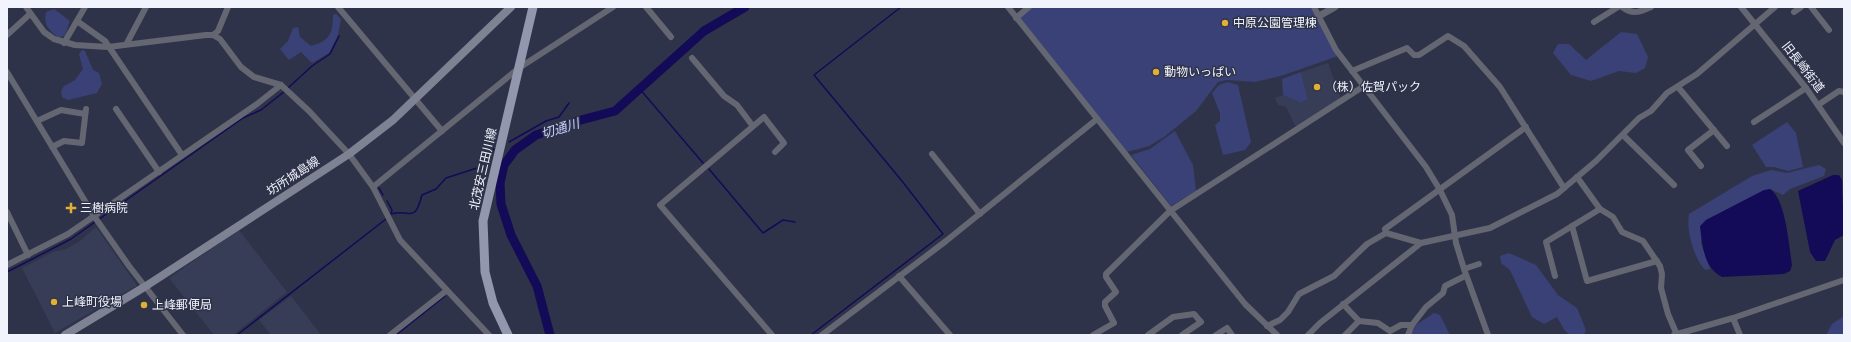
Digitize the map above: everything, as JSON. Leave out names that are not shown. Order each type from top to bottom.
[{"type":"main road","name":"坊所城島線","points":[[65,335],[146,286],[349,154],[393,120],[511,7]]},
{"type":"main road","name":"北茂安三田川線","points":[[508,335],[493,303],[484,272],[483,221],[533,7]]},
{"type":"street","points":[[26,7],[44,32],[54,39],[64,43],[93,47],[108,47],[127,43],[213,35],[218,31],[228,7]]},
{"type":"street","points":[[64,43],[84,7]]},
{"type":"street","points":[[127,43],[146,7]]},
{"type":"street","points":[[338,7],[416,98],[442,131]]},
{"type":"street","points":[[373,188],[519,68],[613,7]]},
{"type":"street","points":[[646,7],[671,37]]},
{"type":"street","points":[[1008,7],[1244,304],[1277,335]]},
{"type":"street","points":[[1016,18],[1029,7]]},
{"type":"street","points":[[1314,7],[1336,50],[1426,167],[1440,190],[1452,214],[1456,243],[1464,272],[1488,335]]},
{"type":"street","points":[[1319,16],[1335,7]]},
{"type":"street","points":[[1594,22],[1618,7]]},
{"type":"street","points":[[1622,7],[1627,11],[1637,13],[1651,7]]},
{"type":"street","name":"旧長崎街道","points":[[1741,7],[1806,88],[1844,143]]},
{"type":"street","points":[[1308,335],[1343,304],[1421,243],[1484,230],[1501,224],[1548,200],[1596,161],[1639,118],[1651,111],[1667,93],[1697,74],[1775,7]]},
{"type":"street","points":[[1794,12],[1801,7]]},
{"type":"street","points":[[1812,7],[1829,30]]},
{"type":"street","points":[[7,35],[30,14]]},
{"type":"street","points":[[77,21],[105,41],[182,156]]},
{"type":"street","points":[[213,35],[220,39],[241,67],[254,77],[281,86],[310,111],[349,154],[373,188],[400,240],[446,291],[489,335]]},
{"type":"street","points":[[1352,71],[1407,48],[1414,56],[1419,55],[1448,36],[1464,46],[1500,87],[1564,188]]},
{"type":"street","points":[[692,58],[724,96],[737,105],[752,125]]},
{"type":"street","points":[[7,72],[94,216],[183,335]]},
{"type":"street","points":[[7,265],[68,234],[281,86]]},
{"type":"street","points":[[1093,335],[1114,323],[1105,306],[1105,302],[1116,292],[1106,277],[1106,274],[1170,211],[1364,86]]},
{"type":"street","points":[[1678,87],[1727,146]]},
{"type":"street","points":[[1754,122],[1806,88]]},
{"type":"street","points":[[1818,105],[1839,91],[1844,92]]},
{"type":"street","points":[[116,109],[159,172]]},
{"type":"street","points":[[37,121],[61,110],[85,111],[82,143],[64,142],[52,147]]},
{"type":"street","points":[[772,335],[660,206],[752,125],[764,117],[784,143],[775,152]]},
{"type":"street","points":[[822,335],[980,214],[1097,119]]},
{"type":"street","points":[[1386,233],[1385,229],[1526,127]]},
{"type":"street","points":[[1701,166],[1688,150],[1714,130]]},
{"type":"street","points":[[1623,135],[1674,185]]},
{"type":"street","points":[[932,154],[980,214]]},
{"type":"street","points":[[1577,177],[1600,209],[1613,217],[1622,232],[1643,241],[1657,261],[1662,274],[1661,288],[1675,335],[1733,318],[1844,280]]},
{"type":"street","points":[[1555,276],[1546,242],[1600,209]]},
{"type":"street","points":[[7,212],[28,255]]},
{"type":"street","points":[[1572,226],[1587,281],[1657,261]]},
{"type":"street","points":[[1267,326],[1280,320],[1288,312],[1299,294],[1334,276],[1367,244],[1386,233],[1421,243]]},
{"type":"street","points":[[1408,335],[1412,324],[1426,307],[1443,293],[1445,286],[1464,272],[1479,264]]},
{"type":"street","points":[[899,276],[950,335]]},
{"type":"street","points":[[390,335],[446,291]]},
{"type":"street","points":[[1343,304],[1359,321],[1378,324],[1390,331],[1401,325],[1412,324]]},
{"type":"street","points":[[1148,335],[1173,317],[1194,314],[1201,322],[1182,335]]},
{"type":"street","points":[[1733,318],[1740,335]]},
{"type":"street","points":[[1345,335],[1359,321]]},
{"type":"street","points":[[1216,335],[1226,328],[1232,335]]},
{"type":"shaded area","points":[[1027,7],[1312,7],[1338,56],[1284,75],[1255,82],[1227,80],[1218,82],[1196,111],[1164,137],[1149,146],[1127,152],[1017,14]]},
{"type":"shaded area","points":[[54,9],[70,21],[65,35],[59,38],[52,33],[45,20],[46,12]]},
{"type":"shaded area","points":[[336,14],[341,19],[338,35],[329,53],[312,63],[301,52],[289,60],[280,49],[288,41],[293,28],[298,27],[300,37],[311,46],[322,42],[331,32],[333,15]]},
{"type":"shaded area","points":[[1621,32],[1637,34],[1648,57],[1645,68],[1636,73],[1619,71],[1591,81],[1571,75],[1553,53],[1558,44],[1569,44],[1586,60]]},
{"type":"shaded area","points":[[82,50],[85,51],[93,70],[99,73],[102,84],[97,93],[68,100],[62,97],[61,91],[64,86],[75,80],[83,69],[79,54]]},
{"type":"shaded area","points":[[1328,63],[1341,99],[1296,127],[1286,107],[1278,105],[1275,98],[1283,95],[1301,103],[1308,99],[1301,72]]},
{"type":"shaded area","points":[[1301,72],[1308,99],[1301,103],[1283,95],[1282,79]]},
{"type":"shaded area","points":[[1228,82],[1238,85],[1251,142],[1245,150],[1223,155],[1215,125],[1220,121],[1220,113],[1212,93],[1219,85]]},
{"type":"shaded area","points":[[1787,122],[1796,133],[1803,167],[1788,171],[1774,167],[1766,167],[1752,145]]},
{"type":"shaded area","points":[[1175,131],[1193,165],[1196,191],[1171,206],[1131,155],[1150,149]]},
{"type":"shaded area","points":[[1819,165],[1826,169],[1824,176],[1790,189],[1783,195],[1770,189],[1706,220],[1701,243],[1710,269],[1705,270],[1697,259],[1692,244],[1688,221],[1689,214],[1752,176],[1771,170],[1787,173]]},
{"type":"shaded area","points":[[1833,175],[1839,175],[1842,180],[1844,235],[1835,240],[1825,261],[1816,261],[1810,252],[1798,191]]},
{"type":"shaded area","points":[[1770,189],[1780,203],[1786,224],[1792,265],[1790,271],[1784,274],[1722,277],[1711,268],[1708,262],[1703,248],[1700,226],[1706,220],[1764,190]]},
{"type":"shaded area","points":[[96,227],[136,286],[55,333],[22,268],[53,252],[66,249],[80,241]]},
{"type":"shaded area","points":[[239,230],[287,292],[233,335],[214,335],[169,278]]},
{"type":"shaded area","points":[[1509,253],[1536,265],[1558,295],[1577,308],[1586,330],[1584,335],[1570,335],[1565,331],[1557,317],[1544,324],[1532,317],[1510,270],[1501,263],[1500,256]]},
{"type":"shaded area","points":[[291,296],[321,335],[271,335],[259,320]]},
{"type":"shaded area","points":[[1434,313],[1440,315],[1450,335],[1411,335],[1416,325]]},
{"type":"shaded area","points":[[1844,316],[1844,335],[1826,335],[1832,324]]},
{"type":"waterway","name":"切通川","points":[[550,335],[537,286],[511,235],[501,204],[500,183],[504,165],[515,150],[536,135],[581,120],[615,111],[704,31],[745,7]]},
{"type":"waterway","points":[[811,335],[943,234],[902,181],[814,75],[901,7]]},
{"type":"waterway","points":[[288,88],[312,66],[330,54],[339,36]]},
{"type":"waterway","points":[[639,88],[703,163]]},
{"type":"waterway","points":[[98,220],[243,118],[261,110],[285,91]]},
{"type":"waterway","points":[[509,142],[546,121],[559,117],[569,103]]},
{"type":"waterway","points":[[387,201],[392,210],[391,214],[414,213],[417,210],[422,195],[436,189],[446,178],[477,168],[494,149]]},
{"type":"waterway","points":[[709,169],[763,233],[783,220],[795,222]]},
{"type":"waterway","points":[[379,188],[383,195]]},
{"type":"waterway","points":[[237,335],[386,219]]},
{"type":"waterway","points":[[7,272],[71,239],[95,222]]},
{"type":"waterway","points":[[396,335],[445,296]]},
{"type":"place","name":"中原公園管理棟","points":[[1225,23]]},
{"type":"place","name":"動物いっぱい","points":[[1156,72]]},
{"type":"place","name":"（株）佐賀パック","points":[[1317,87]]},
{"type":"place","name":"三樹病院","points":[[71,208]]},
{"type":"place","name":"上峰町役場","points":[[54,302]]},
{"type":"place","name":"上峰郵便局","points":[[144,305]]}]
